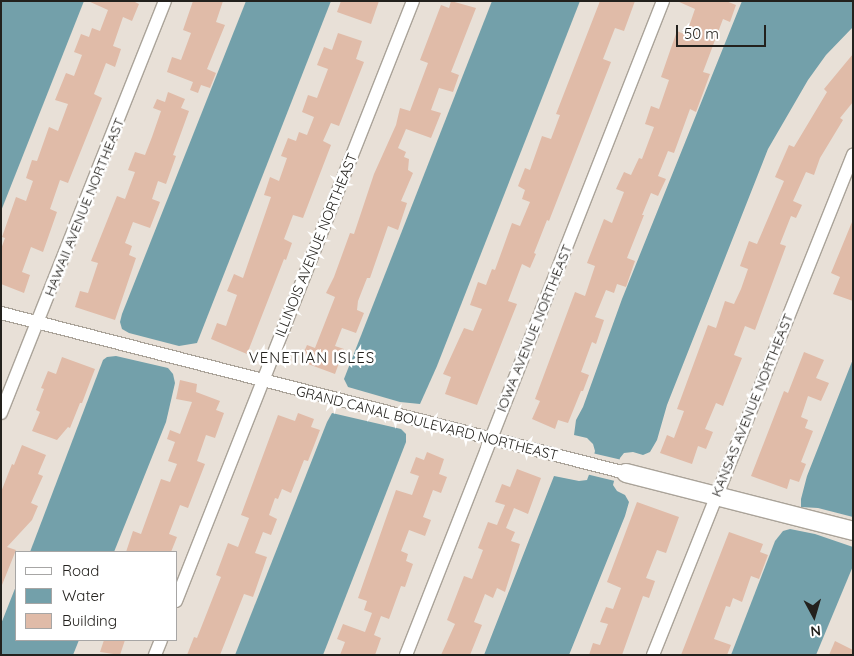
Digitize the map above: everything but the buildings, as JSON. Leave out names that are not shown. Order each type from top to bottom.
[{"type":"street","name":"HAWAII AVENUE NORTHEAST","points":[[1,413],[165,1]]},
{"type":"street","name":"ILLINOIS AVENUE NORTHEAST","points":[[178,597],[412,1]]},
{"type":"street","name":"IOWA AVENUE NORTHEAST","points":[[406,655],[663,1]]},
{"type":"street","name":"KANSAS AVENUE NORTHEAST","points":[[653,655],[853,155]]},
{"type":"street","name":"GRAND CANAL BOULEVARD NORTHEAST","points":[[1,313],[853,531]]},
{"type":"street","points":[[156,655],[161,641]]},
{"type":"water","points":[[1,1],[84,1],[1,211]]},
{"type":"water","points":[[246,1],[331,1],[197,343],[179,346],[129,333],[122,329],[120,322],[122,314]]},
{"type":"water","points":[[492,1],[580,1],[437,366],[420,404],[400,402],[348,387],[344,379]]},
{"type":"water","points":[[742,1],[853,1],[853,27],[826,55],[808,80],[768,149],[667,405],[657,440],[650,452],[643,455],[633,452],[624,453],[620,458],[613,485],[617,491],[625,495],[629,502],[569,655],[484,655],[554,476],[579,481],[587,480],[595,451],[593,444],[587,438],[574,435],[576,420],[583,407],[622,299]]},
{"type":"water","points":[[116,356],[168,368],[173,374],[175,383],[166,422],[114,551],[30,551],[103,360],[107,357]]},
{"type":"water","points":[[853,359],[853,517],[818,508],[801,507],[801,499],[807,476]]},
{"type":"water","points":[[332,413],[401,429],[406,434],[406,442],[323,655],[235,655],[327,422]]},
{"type":"water","points":[[790,529],[815,534],[853,547],[853,566],[816,655],[731,655],[775,541],[783,531]]},
{"type":"water","points":[[15,589],[15,641],[79,641],[73,655],[1,655],[1,624]]},
{"type":"pier","points":[[592,453],[622,460],[615,481],[586,474]]},
{"type":"district","name":"VENETIAN ISLES","points":[[312,358]]}]
